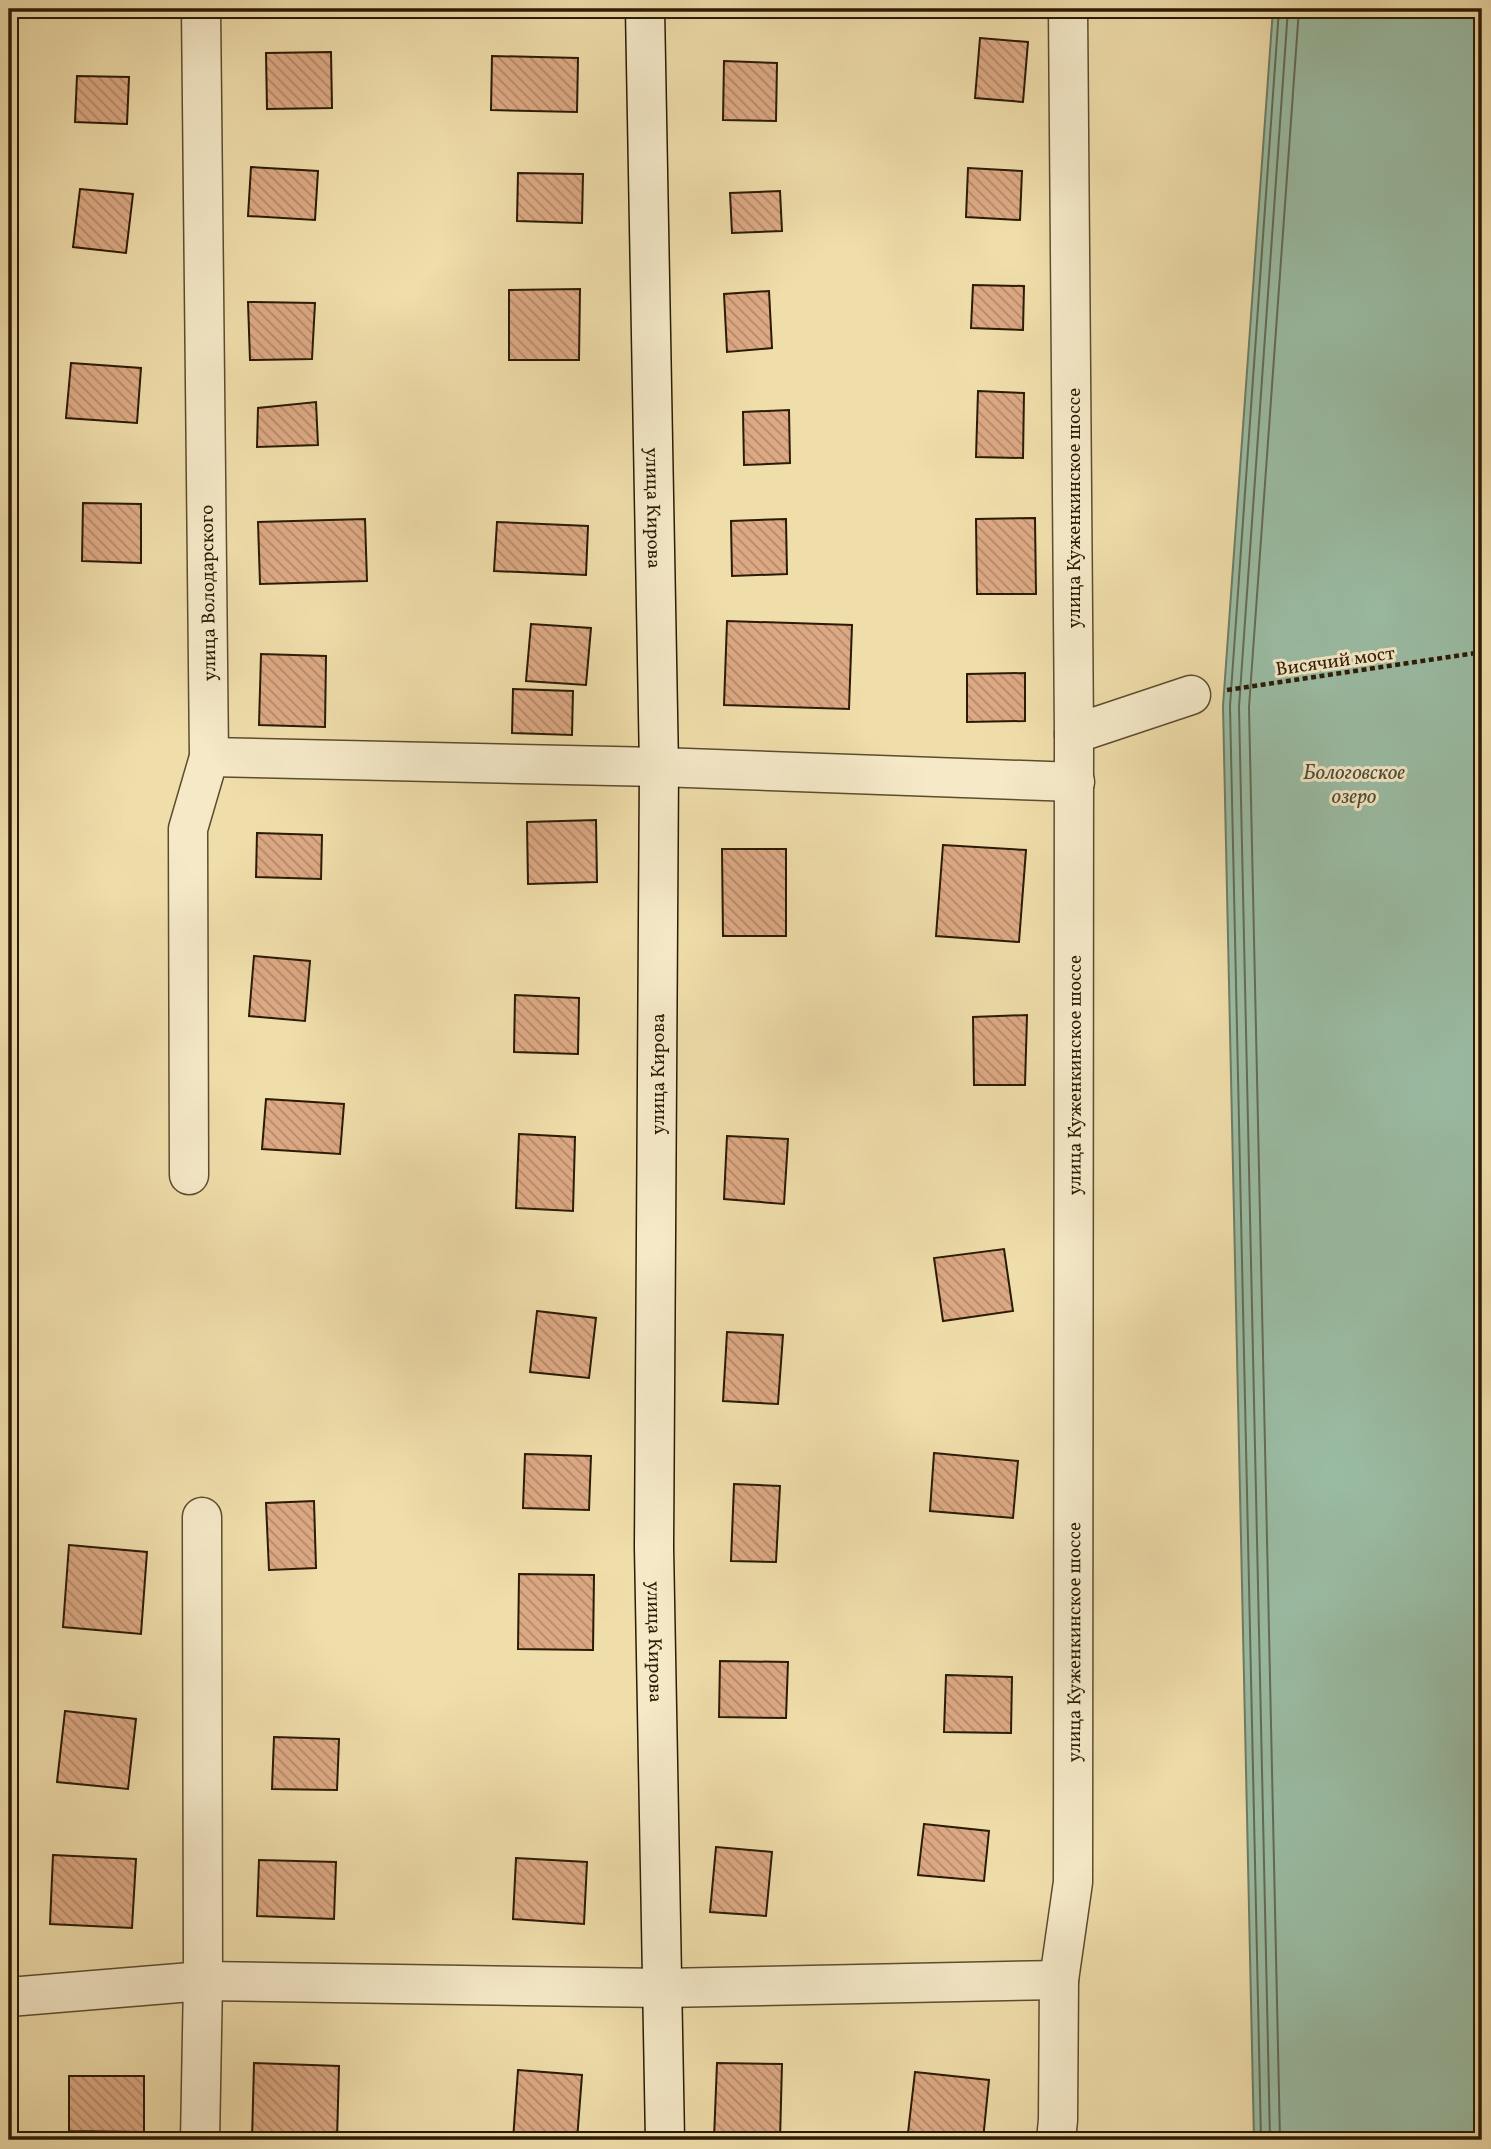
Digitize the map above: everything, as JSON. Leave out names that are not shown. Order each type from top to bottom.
[{"type":"street","name":"улица Володарского","points":[[189,1175],[187,828],[209,757],[201,9]]},
{"type":"street","name":"улица Кирова","points":[[645,9],[659,767],[654,1547],[665,2140]]},
{"type":"street","name":"улица Куженкинское шоссе","points":[[1056,2140],[1059,1980],[1073,1882],[1074,734],[1068,9]]},
{"type":"street","points":[[1074,734],[1191,695]]},
{"type":"street","points":[[209,757],[659,767],[1074,782]]},
{"type":"street","points":[[200,2140],[203,1981],[202,1517]]},
{"type":"street","points":[[9,1997],[203,1981],[663,1988],[1059,1980]]},
{"type":"path","name":"Висячий мост","points":[[1191,695],[1482,652]]},
{"type":"water","name":"Бологовское озеро","points":[[1273,9],[1482,9],[1482,2140],[1254,2140],[1223,706]]},
{"type":"building","points":[[980,38],[1028,42],[1023,102],[975,98]]},
{"type":"building","points":[[331,52],[332,108],[267,109],[266,53]]},
{"type":"building","points":[[492,56],[578,58],[577,112],[491,110]]},
{"type":"building","points":[[724,61],[777,63],[776,121],[723,120]]},
{"type":"building","points":[[77,76],[129,77],[127,124],[75,122]]},
{"type":"building","points":[[251,167],[318,171],[315,220],[248,216]]},
{"type":"building","points":[[968,168],[1022,171],[1020,220],[966,217]]},
{"type":"building","points":[[518,173],[583,174],[582,223],[517,221]]},
{"type":"building","points":[[80,189],[133,194],[126,253],[73,247]]},
{"type":"building","points":[[780,191],[782,231],[732,233],[730,193]]},
{"type":"building","points":[[973,285],[1024,286],[1023,330],[971,328]]},
{"type":"building","points":[[580,289],[579,360],[509,360],[509,290]]},
{"type":"building","points":[[769,291],[772,348],[727,352],[724,294]]},
{"type":"building","points":[[248,302],[315,303],[312,359],[250,360]]},
{"type":"building","points":[[71,363],[141,368],[137,423],[66,418]]},
{"type":"building","points":[[978,391],[1024,393],[1023,458],[976,457]]},
{"type":"building","points":[[316,402],[318,445],[257,447],[258,408]]},
{"type":"building","points":[[789,410],[790,463],[744,465],[743,412]]},
{"type":"building","points":[[83,503],[141,504],[141,563],[82,561]]},
{"type":"building","points":[[1035,518],[1036,594],[977,594],[976,519]]},
{"type":"building","points":[[365,519],[367,581],[260,584],[258,522]]},
{"type":"building","points":[[786,519],[787,574],[732,576],[731,521]]},
{"type":"building","points":[[497,522],[588,526],[586,575],[494,571]]},
{"type":"building","points":[[727,621],[852,625],[849,709],[724,705]]},
{"type":"building","points":[[531,624],[591,628],[586,685],[526,681]]},
{"type":"building","points":[[261,654],[326,656],[325,727],[259,725]]},
{"type":"building","points":[[1025,673],[1025,721],[967,722],[967,674]]},
{"type":"building","points":[[513,689],[573,691],[572,735],[512,733]]},
{"type":"building","points":[[596,820],[597,882],[528,884],[527,822]]},
{"type":"building","points":[[257,833],[322,835],[321,879],[256,877]]},
{"type":"building","points":[[943,845],[1026,850],[1019,942],[936,936]]},
{"type":"building","points":[[722,849],[786,849],[786,936],[723,936]]},
{"type":"building","points":[[254,956],[310,961],[305,1021],[249,1016]]},
{"type":"building","points":[[515,995],[579,998],[578,1054],[514,1052]]},
{"type":"building","points":[[1027,1015],[1025,1085],[974,1085],[973,1017]]},
{"type":"building","points":[[266,1099],[344,1104],[340,1154],[262,1149]]},
{"type":"building","points":[[519,1134],[575,1137],[573,1211],[516,1208]]},
{"type":"building","points":[[727,1136],[788,1139],[784,1204],[724,1199]]},
{"type":"building","points":[[1004,1249],[1013,1311],[943,1321],[934,1258]]},
{"type":"building","points":[[537,1311],[596,1318],[589,1378],[530,1372]]},
{"type":"building","points":[[727,1332],[783,1335],[778,1404],[723,1401]]},
{"type":"building","points":[[934,1453],[1018,1461],[1013,1518],[930,1511]]},
{"type":"building","points":[[525,1454],[591,1456],[589,1510],[523,1508]]},
{"type":"building","points":[[734,1484],[780,1486],[776,1562],[731,1561]]},
{"type":"building","points":[[314,1501],[316,1568],[269,1570],[266,1503]]},
{"type":"building","points":[[69,1545],[147,1552],[141,1634],[63,1627]]},
{"type":"building","points":[[519,1574],[594,1575],[593,1650],[518,1649]]},
{"type":"building","points":[[720,1661],[788,1662],[786,1718],[719,1717]]},
{"type":"building","points":[[946,1675],[1012,1677],[1011,1733],[944,1732]]},
{"type":"building","points":[[65,1711],[136,1719],[128,1789],[57,1782]]},
{"type":"building","points":[[274,1737],[339,1739],[337,1790],[272,1789]]},
{"type":"building","points":[[924,1824],[989,1831],[984,1881],[918,1875]]},
{"type":"building","points":[[716,1847],[772,1852],[766,1916],[710,1912]]},
{"type":"building","points":[[53,1855],[136,1859],[132,1928],[50,1924]]},
{"type":"building","points":[[516,1858],[587,1862],[584,1924],[513,1919]]},
{"type":"building","points":[[259,1860],[336,1862],[334,1919],[257,1916]]},
{"type":"building","points":[[254,2063],[339,2066],[337,2140],[252,2140]]},
{"type":"building","points":[[717,2063],[782,2064],[780,2140],[714,2139]]},
{"type":"building","points":[[518,2070],[582,2075],[577,2140],[513,2140]]},
{"type":"building","points":[[915,2072],[989,2080],[983,2140],[908,2133]]},
{"type":"building","points":[[69,2076],[144,2076],[144,2132],[69,2131]]}]
